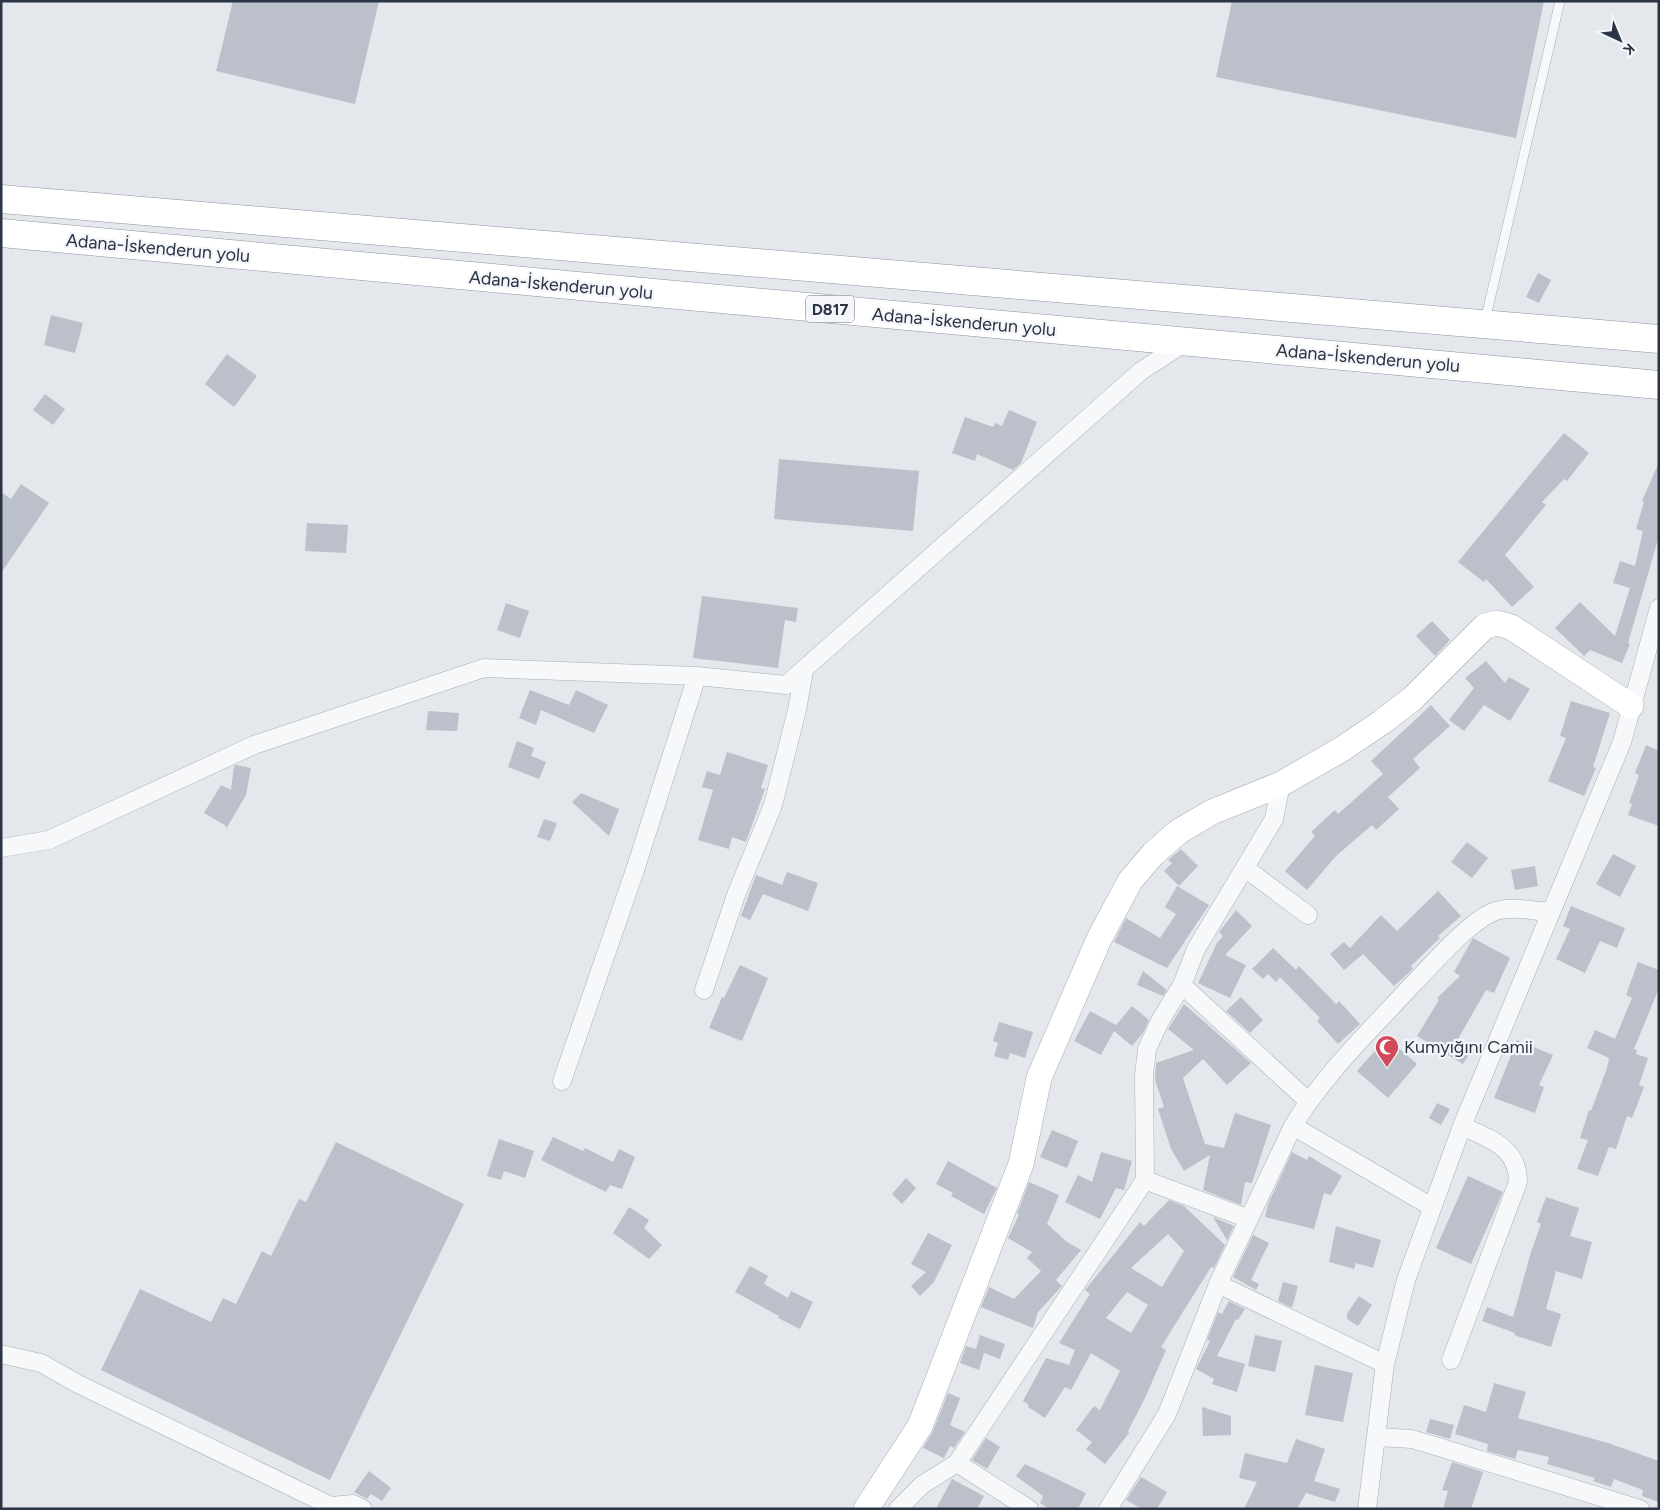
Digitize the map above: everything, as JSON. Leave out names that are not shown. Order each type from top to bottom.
[{"type":"highway","name":"D817","points":[[1,199],[1659,339]]},
{"type":"highway","name":"Adana-İskenderun yolu","points":[[1,234],[1659,385]]},
{"type":"street","points":[[1,848],[50,840],[254,746],[484,668],[697,676],[786,685],[804,672],[1141,371],[1186,342]]},
{"type":"street","points":[[1367,1509],[1385,1364],[1406,1280],[1462,1126],[1622,742],[1659,608]]},
{"type":"street","points":[[874,1508],[920,1426],[1021,1164],[1039,1078],[1098,939],[1130,881],[1153,854],[1178,832],[1212,812],[1281,784],[1342,749],[1382,722],[1412,699],[1485,626],[1497,623],[1511,627],[1631,706]]},
{"type":"street","points":[[704,990],[736,895],[773,805],[797,710],[804,672]]},
{"type":"street","points":[[562,1081],[635,870],[697,676]]},
{"type":"street","points":[[898,1509],[922,1485],[957,1463],[1145,1180],[1144,1075],[1147,1049],[1160,1021],[1182,984],[1196,949],[1274,819],[1281,784]]},
{"type":"street","points":[[1245,868],[1308,915]]},
{"type":"street","points":[[1114,1507],[1167,1414],[1218,1284],[1293,1126],[1308,1102],[1345,1058],[1426,970],[1475,924],[1493,912],[1510,908],[1550,912]]},
{"type":"street","points":[[1182,984],[1308,1102]]},
{"type":"street","points":[[1293,1126],[1432,1207]]},
{"type":"street","points":[[1451,1360],[1518,1182],[1518,1170],[1514,1159],[1505,1149],[1493,1140],[1462,1126]]},
{"type":"street","points":[[1145,1180],[1249,1219]]},
{"type":"street","points":[[1218,1284],[1385,1364]]},
{"type":"street","points":[[1,1354],[41,1363],[78,1384],[331,1506],[353,1504],[363,1509]]},
{"type":"street","points":[[1377,1437],[1412,1440],[1442,1448],[1640,1509]]},
{"type":"street","points":[[957,1463],[1029,1509]]},
{"type":"lane","points":[[1485,324],[1560,1]]},
{"type":"building","points":[[233,1],[379,1],[355,104],[216,71]]},
{"type":"building","points":[[1232,1],[1544,1],[1516,138],[1216,77]]},
{"type":"building","points":[[1538,273],[1551,280],[1539,303],[1526,297]]},
{"type":"building","points":[[51,315],[83,323],[75,353],[44,345]]},
{"type":"building","points":[[227,354],[257,376],[234,407],[205,384]]},
{"type":"building","points":[[45,394],[65,409],[53,425],[33,410]]},
{"type":"building","points":[[1009,410],[1037,422],[1021,463],[1013,470],[977,454],[975,461],[952,453],[965,417],[993,427],[995,423],[1002,426]]},
{"type":"building","points":[[1564,433],[1589,453],[1567,481],[1564,479],[1542,502],[1546,505],[1505,555],[1534,587],[1512,607],[1486,579],[1484,582],[1458,562]]},
{"type":"building","points":[[779,459],[919,471],[913,531],[774,519]]},
{"type":"building","points":[[1659,462],[1659,536],[1628,643],[1630,644],[1622,663],[1590,650],[1584,656],[1555,628],[1580,602],[1615,636],[1630,588],[1613,583],[1620,561],[1635,566],[1643,531],[1636,529],[1644,502],[1642,501]]},
{"type":"building","points":[[21,484],[49,503],[1,573],[1,492],[11,499]]},
{"type":"building","points":[[307,523],[348,525],[346,553],[305,551]]},
{"type":"building","points":[[702,596],[798,608],[796,622],[785,620],[778,668],[693,658]]},
{"type":"building","points":[[506,603],[529,611],[520,638],[497,630]]},
{"type":"building","points":[[1432,621],[1450,640],[1435,656],[1416,636]]},
{"type":"building","points":[[1486,661],[1505,683],[1509,677],[1530,689],[1510,721],[1484,705],[1464,731],[1449,720],[1474,688],[1465,678]]},
{"type":"building","points":[[530,690],[569,705],[576,690],[608,705],[594,733],[541,710],[536,725],[519,718]]},
{"type":"building","points":[[1571,701],[1610,713],[1593,767],[1596,768],[1584,796],[1548,781],[1566,738],[1560,736]]},
{"type":"building","points":[[1431,705],[1450,726],[1413,759],[1420,768],[1388,797],[1399,809],[1376,830],[1372,825],[1336,856],[1307,890],[1285,871],[1315,836],[1311,832],[1335,810],[1338,814],[1383,774],[1371,761]]},
{"type":"building","points":[[428,711],[459,713],[457,731],[426,730]]},
{"type":"building","points":[[517,741],[534,748],[531,756],[546,762],[539,779],[508,767]]},
{"type":"building","points":[[1646,745],[1659,751],[1659,826],[1628,815],[1632,804],[1629,803],[1639,775],[1635,773]]},
{"type":"building","points":[[727,752],[768,765],[761,788],[765,789],[746,842],[732,837],[729,849],[698,840],[713,790],[702,787],[707,771],[720,775]]},
{"type":"building","points":[[234,766],[251,768],[246,795],[226,829],[226,826],[204,813],[221,785],[231,790]]},
{"type":"building","points":[[581,793],[619,809],[609,836],[572,802]]},
{"type":"building","points":[[544,819],[557,823],[550,841],[537,837]]},
{"type":"building","points":[[1467,842],[1488,858],[1472,878],[1451,862]]},
{"type":"building","points":[[1181,849],[1198,866],[1179,886],[1164,871],[1172,863],[1168,860]]},
{"type":"building","points":[[1613,854],[1636,866],[1620,897],[1596,884]]},
{"type":"building","points":[[1535,866],[1538,886],[1515,890],[1511,870]]},
{"type":"building","points":[[787,872],[818,883],[808,911],[763,894],[750,920],[741,916],[756,875],[782,885]]},
{"type":"building","points":[[1177,886],[1209,905],[1167,968],[1114,942],[1126,918],[1160,938],[1176,914],[1165,907]]},
{"type":"building","points":[[1438,891],[1461,916],[1438,936],[1440,938],[1411,966],[1413,969],[1394,986],[1363,954],[1344,970],[1330,954],[1344,942],[1350,948],[1381,915],[1397,931]]},
{"type":"building","points":[[1571,906],[1625,928],[1617,948],[1600,941],[1585,973],[1556,959],[1570,929],[1563,926]]},
{"type":"building","points":[[1236,910],[1252,926],[1225,955],[1246,965],[1230,998],[1198,983],[1217,943],[1223,936],[1219,932]]},
{"type":"building","points":[[1473,938],[1510,958],[1494,993],[1486,990],[1458,1039],[1473,1048],[1463,1064],[1417,1036],[1439,1000],[1437,998],[1460,976],[1454,972]]},
{"type":"building","points":[[1273,948],[1296,970],[1299,966],[1336,1004],[1339,1001],[1360,1024],[1338,1044],[1317,1021],[1320,1018],[1280,977],[1276,982],[1268,974],[1263,979],[1252,969]]},
{"type":"building","points":[[1638,962],[1659,970],[1659,988],[1634,1049],[1637,1050],[1636,1054],[1648,1058],[1639,1085],[1644,1087],[1632,1118],[1627,1116],[1616,1149],[1609,1147],[1598,1176],[1577,1169],[1588,1140],[1580,1138],[1589,1110],[1591,1111],[1607,1068],[1609,1058],[1587,1048],[1595,1030],[1615,1039],[1632,998],[1626,995]]},
{"type":"building","points":[[740,965],[768,978],[742,1041],[709,1028],[722,997],[724,998]]},
{"type":"building","points":[[1143,971],[1167,990],[1163,996],[1137,985]]},
{"type":"building","points":[[1241,997],[1263,1020],[1250,1033],[1226,1011]]},
{"type":"building","points":[[1184,1004],[1251,1063],[1227,1085],[1203,1059],[1183,1078],[1205,1144],[1224,1148],[1235,1113],[1271,1125],[1252,1183],[1245,1182],[1241,1205],[1203,1190],[1210,1155],[1184,1171],[1171,1149],[1158,1109],[1164,1107],[1155,1080],[1156,1063],[1194,1050],[1168,1029]]},
{"type":"building","points":[[1132,1006],[1149,1020],[1143,1033],[1132,1046],[1114,1031],[1101,1055],[1074,1041],[1090,1011],[1116,1025]]},
{"type":"building","points":[[999,1022],[1033,1032],[1025,1058],[1010,1053],[1008,1060],[994,1056],[998,1043],[993,1041]]},
{"type":"building","points":[[1517,1040],[1553,1055],[1539,1085],[1544,1087],[1535,1113],[1494,1098]]},
{"type":"building","name":"Kumyığını Camii","points":[[1381,1044],[1389,1051],[1394,1044],[1417,1064],[1388,1098],[1357,1071]]},
{"type":"building","points":[[1437,1103],[1450,1109],[1441,1125],[1429,1118]]},
{"type":"building","points":[[1052,1130],[1078,1141],[1067,1168],[1040,1157]]},
{"type":"building","points":[[553,1137],[583,1151],[585,1148],[613,1162],[619,1149],[635,1157],[622,1189],[610,1185],[606,1192],[541,1160]]},
{"type":"building","points":[[499,1139],[534,1151],[525,1178],[504,1171],[501,1180],[487,1176]]},
{"type":"building","points":[[336,1142],[464,1204],[330,1480],[101,1370],[140,1289],[211,1322],[223,1298],[236,1304],[262,1251],[271,1256],[299,1199],[306,1202]]},
{"type":"building","points":[[1101,1152],[1132,1161],[1124,1190],[1116,1188],[1100,1219],[1065,1202],[1078,1175],[1092,1182]]},
{"type":"building","points":[[1292,1152],[1307,1160],[1309,1156],[1342,1176],[1331,1195],[1324,1193],[1314,1229],[1265,1217],[1268,1204]]},
{"type":"building","points":[[948,1161],[997,1188],[984,1214],[951,1196],[953,1193],[936,1184]]},
{"type":"building","points":[[1468,1176],[1503,1192],[1471,1264],[1436,1248]]},
{"type":"building","points":[[906,1178],[916,1188],[902,1204],[892,1194]]},
{"type":"building","points":[[1029,1182],[1059,1195],[1047,1224],[1067,1242],[1081,1250],[1056,1280],[1062,1286],[1038,1312],[1033,1328],[981,1307],[989,1287],[1014,1299],[1041,1271],[1027,1258],[1032,1252],[1008,1238],[1019,1215],[1017,1214]]},
{"type":"building","points":[[1546,1197],[1579,1208],[1570,1236],[1592,1242],[1582,1279],[1556,1271],[1546,1309],[1561,1314],[1551,1347],[1514,1335],[1515,1333],[1482,1321],[1487,1307],[1513,1317],[1531,1252],[1541,1224],[1537,1222]]},
{"type":"building","points":[[1169,1200],[1184,1206],[1225,1245],[1214,1268],[1211,1267],[1161,1347],[1166,1350],[1128,1431],[1129,1433],[1105,1464],[1086,1449],[1092,1442],[1076,1430],[1094,1406],[1100,1410],[1120,1371],[1091,1353],[1071,1390],[1065,1387],[1045,1418],[1028,1407],[1029,1405],[1023,1401],[1046,1358],[1069,1365],[1075,1350],[1059,1343],[1090,1294],[1085,1290],[1140,1222],[1144,1226]],"holes":[[[1168,1234],[1184,1251],[1162,1287],[1131,1268]],[[1127,1292],[1148,1305],[1131,1333],[1106,1318]]]},
{"type":"building","points":[[629,1207],[649,1220],[644,1228],[662,1245],[649,1259],[613,1233]]},
{"type":"building","points":[[1213,1217],[1234,1226],[1227,1240]]},
{"type":"building","points":[[1336,1226],[1381,1240],[1373,1268],[1356,1263],[1354,1269],[1329,1262]]},
{"type":"building","points":[[928,1233],[952,1245],[934,1282],[920,1296],[911,1286],[926,1272],[911,1264]]},
{"type":"building","points":[[1253,1235],[1269,1243],[1251,1280],[1259,1284],[1256,1290],[1233,1277]]},
{"type":"building","points":[[750,1266],[768,1276],[764,1284],[788,1298],[791,1291],[813,1302],[800,1329],[735,1292]]},
{"type":"building","points":[[1283,1282],[1298,1286],[1292,1308],[1278,1301]]},
{"type":"building","points":[[1359,1296],[1372,1305],[1358,1326],[1347,1319],[1347,1314]]},
{"type":"building","points":[[1229,1301],[1245,1309],[1238,1320],[1236,1319],[1217,1356],[1245,1364],[1237,1392],[1212,1384],[1214,1379],[1196,1369],[1210,1341],[1207,1340],[1218,1312],[1222,1314]]},
{"type":"building","points":[[980,1335],[1005,1344],[1000,1359],[984,1353],[979,1370],[960,1363],[966,1346],[976,1349]]},
{"type":"building","points":[[1255,1335],[1282,1341],[1275,1372],[1248,1366]]},
{"type":"building","points":[[1315,1365],[1353,1373],[1343,1422],[1305,1415]]},
{"type":"building","points":[[1494,1383],[1526,1392],[1518,1418],[1608,1443],[1659,1461],[1659,1502],[1642,1496],[1643,1490],[1614,1479],[1611,1487],[1593,1481],[1595,1478],[1547,1464],[1549,1457],[1518,1450],[1515,1459],[1487,1451],[1488,1444],[1455,1434],[1464,1405],[1486,1412]]},
{"type":"building","points":[[948,1393],[960,1398],[950,1425],[965,1432],[954,1448],[950,1446],[944,1458],[923,1448],[933,1431]]},
{"type":"building","points":[[1202,1407],[1231,1416],[1231,1435],[1203,1436]]},
{"type":"building","points":[[1430,1419],[1454,1425],[1450,1439],[1426,1432]]},
{"type":"building","points":[[986,1438],[1000,1447],[987,1469],[972,1460]]},
{"type":"building","points":[[1296,1439],[1325,1449],[1314,1481],[1340,1489],[1335,1502],[1306,1493],[1297,1509],[1244,1509],[1257,1482],[1239,1478],[1245,1453],[1287,1463]]},
{"type":"building","points":[[1452,1462],[1483,1472],[1471,1509],[1443,1509],[1448,1491],[1442,1490]]},
{"type":"building","points":[[1025,1464],[1086,1493],[1078,1509],[1050,1509],[1040,1503],[1043,1496],[1016,1476]]},
{"type":"building","points":[[369,1471],[391,1488],[382,1501],[371,1494],[367,1499],[354,1492]]},
{"type":"building","points":[[1141,1477],[1167,1492],[1157,1509],[1142,1509],[1126,1500]]},
{"type":"building","points":[[952,1479],[984,1496],[977,1509],[936,1509]]},
{"type":"place","name":"Kumyığını Camii","points":[[1387,1068]]}]
